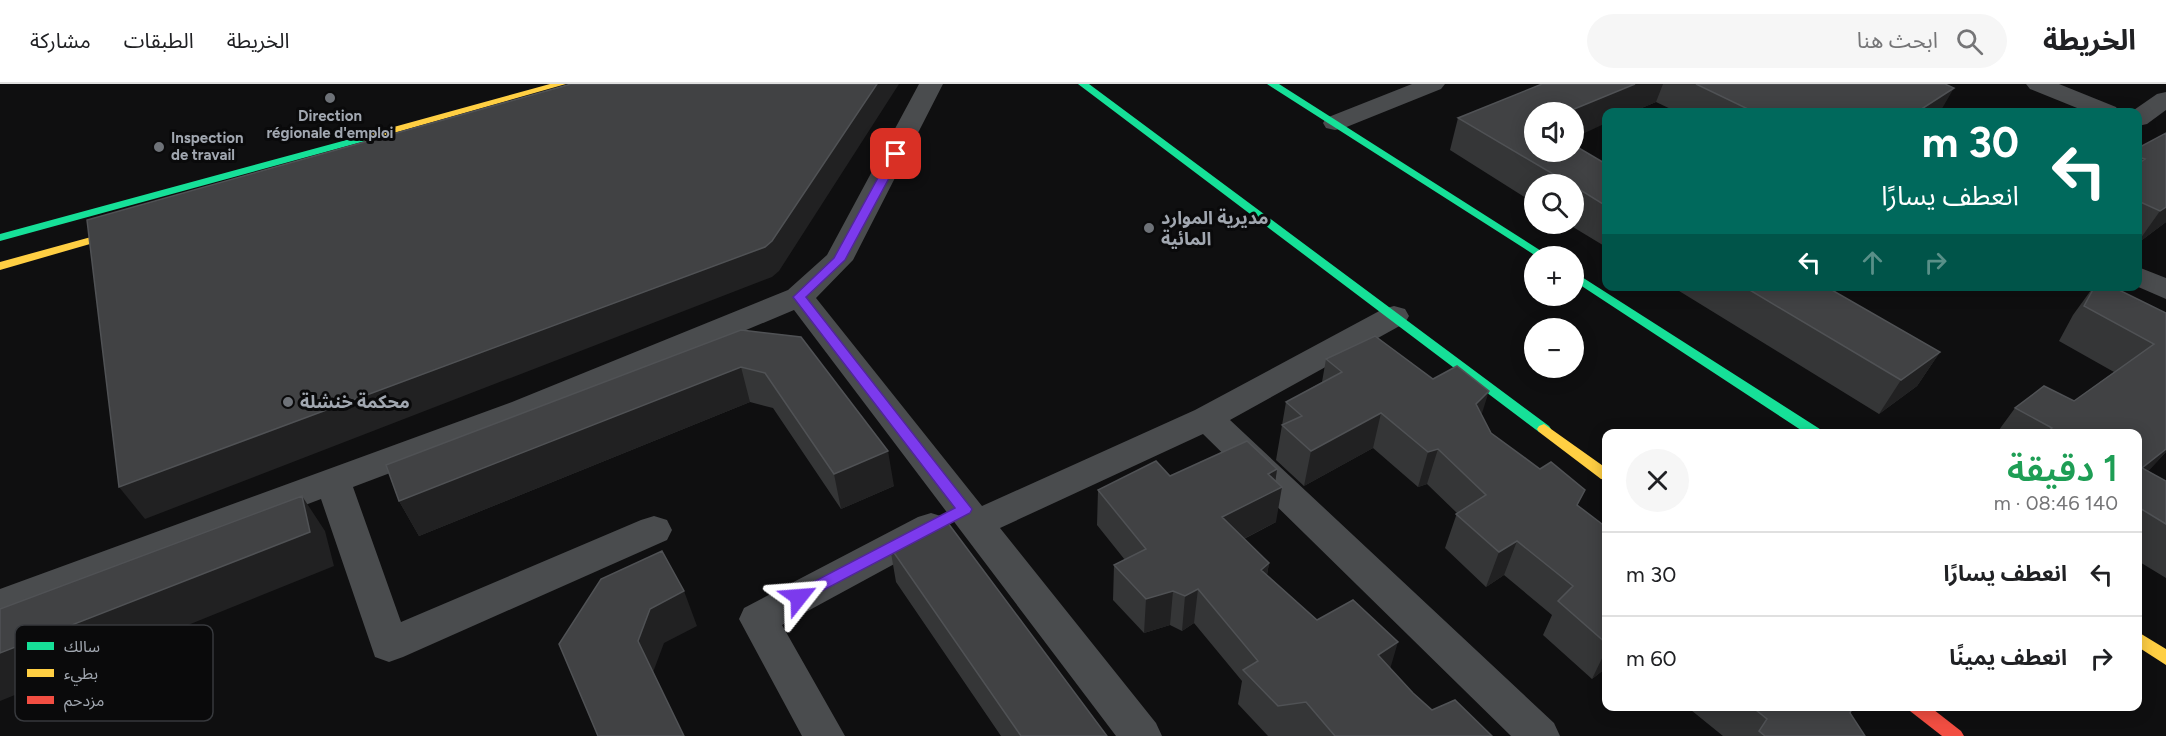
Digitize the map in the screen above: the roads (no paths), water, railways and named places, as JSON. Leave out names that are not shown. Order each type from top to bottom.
[{"type":"street","points":[[0,238],[561,84]]},
{"type":"street","points":[[0,604],[524,410],[799,297],[839,260],[931,84]]},
{"type":"street","points":[[1083,84],[1602,472]]},
{"type":"street","points":[[1272,84],[1527,246]]},
{"type":"street","points":[[1335,123],[1433,84]]},
{"type":"street","points":[[2038,84],[2097,108]]},
{"type":"street","points":[[2142,116],[2166,99]]},
{"type":"street","points":[[2142,119],[2166,126]]},
{"type":"street","points":[[0,266],[148,224]]},
{"type":"street","points":[[2142,278],[2166,290]]},
{"type":"street","points":[[1584,282],[1810,429]]},
{"type":"street","points":[[799,297],[1141,736]]},
{"type":"street","points":[[824,736],[758,619],[970,517],[1207,418],[1394,316]]},
{"type":"street","points":[[1207,418],[1539,736]]},
{"type":"street","points":[[333,481],[389,645],[654,530]]},
{"type":"street","points":[[2142,642],[2166,657]]},
{"type":"street","points":[[1922,711],[1955,736]]},
{"type":"place","name":"Direction régionale d'emploi","points":[[330,98]]},
{"type":"place","name":"Inspection de travail","points":[[159,147]]},
{"type":"place","name":"مديرية الموارد المائية","points":[[1149,228]]},
{"type":"place","name":"محكمة خنشلة","points":[[288,402]]}]
